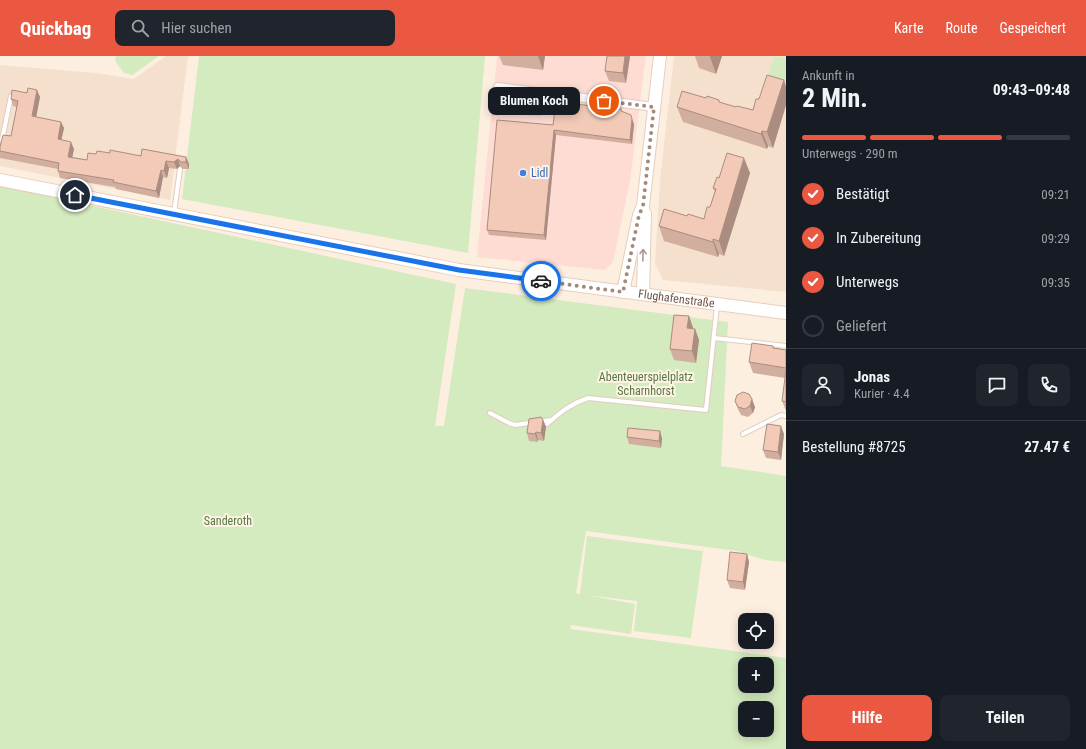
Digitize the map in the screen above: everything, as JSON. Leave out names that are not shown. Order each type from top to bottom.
[{"type":"main road","points":[[623,292],[639,215],[643,206],[660,56]]},
{"type":"main road","name":"Flughafenstraße","points":[[0,180],[459,270],[786,313]]},
{"type":"main road","points":[[643,206],[645,215],[643,294]]},
{"type":"street","points":[[498,87],[654,107]]},
{"type":"lane","points":[[504,111],[540,113],[545,106],[548,94]]},
{"type":"lane","points":[[1,145],[11,96]]},
{"type":"lane","points":[[174,214],[180,169]]},
{"type":"lane","points":[[547,424],[570,405],[588,398],[706,410],[718,304]]},
{"type":"lane","points":[[714,338],[786,346]]},
{"type":"lane","points":[[490,413],[509,424],[515,425],[552,420]]},
{"type":"lane","points":[[743,434],[781,415],[786,416]]},
{"type":"shaded area","points":[[166,56],[188,56],[170,200],[0,166],[0,65],[96,73],[134,79]]},
{"type":"shaded area","points":[[497,56],[646,56],[630,181],[613,262],[605,270],[477,257]]},
{"type":"shaded area","points":[[674,56],[786,56],[786,292],[663,280],[655,264],[660,180]]},
{"type":"green space","points":[[116,56],[159,56],[132,75],[124,73],[115,61]]},
{"type":"green space","points":[[199,56],[485,56],[468,253],[182,199]]},
{"type":"green space","points":[[774,56],[786,59],[786,88],[767,82]]},
{"type":"green space","name":"Sanderoth","points":[[0,186],[456,284],[435,426],[444,426],[465,288],[728,322],[721,466],[786,476],[786,562],[765,560],[737,551],[586,531],[576,593],[580,594],[587,536],[703,551],[691,638],[634,631],[637,601],[586,595],[635,604],[631,634],[571,625],[570,629],[786,658],[786,749],[0,749]]},
{"type":"building","points":[[607,56],[625,56],[623,73],[605,71]]},
{"type":"building","points":[[767,75],[784,80],[767,132],[762,131],[761,134],[677,107],[682,91],[706,98],[707,96],[719,100],[719,102],[753,110],[756,99],[759,99]]},
{"type":"building","points":[[28,88],[37,90],[32,116],[61,122],[58,139],[71,142],[68,157],[87,160],[88,153],[96,154],[97,151],[110,153],[110,150],[141,156],[142,149],[186,157],[186,162],[181,162],[178,159],[174,162],[166,161],[164,171],[161,170],[156,191],[113,182],[114,180],[58,171],[59,163],[0,151],[3,135],[11,136],[18,101],[11,99],[12,90],[27,93]]},
{"type":"building","name":"Lidl","points":[[556,102],[621,109],[621,111],[631,115],[630,140],[554,130],[544,235],[487,230],[497,120],[553,125]]},
{"type":"building","points":[[727,153],[744,158],[719,241],[713,239],[713,242],[659,226],[664,209],[687,216],[688,214],[704,219],[707,207],[710,207],[716,189],[713,188],[717,177],[719,178]]},
{"type":"building","points":[[674,315],[689,316],[687,328],[695,329],[692,351],[670,349]]},
{"type":"building","points":[[752,343],[773,346],[773,348],[786,350],[786,368],[749,362]]},
{"type":"building","points":[[786,370],[786,402],[782,401]]},
{"type":"building","points":[[743,392],[749,394],[752,399],[750,406],[745,409],[738,407],[735,401],[737,395]]},
{"type":"building","points":[[541,417],[543,420],[541,433],[527,433],[529,419]]},
{"type":"building","points":[[767,424],[781,426],[778,452],[763,450]]},
{"type":"building","points":[[628,428],[660,431],[659,441],[627,437]]},
{"type":"building","points":[[730,552],[747,554],[743,582],[727,580]]},
{"type":"way so far","points":[[541,281],[623,292],[639,215],[643,206],[654,107],[604,101]]},
{"type":"place","name":"Blumen Koch","points":[[604,101]]},
{"type":"place","name":"Lidl","points":[[523,173]]},
{"type":"route","points":[[75,195],[459,270],[541,281]]},
{"type":"park label","name":"Abenteuerspielplatz Scharnhorst","points":[[646,384]]}]
